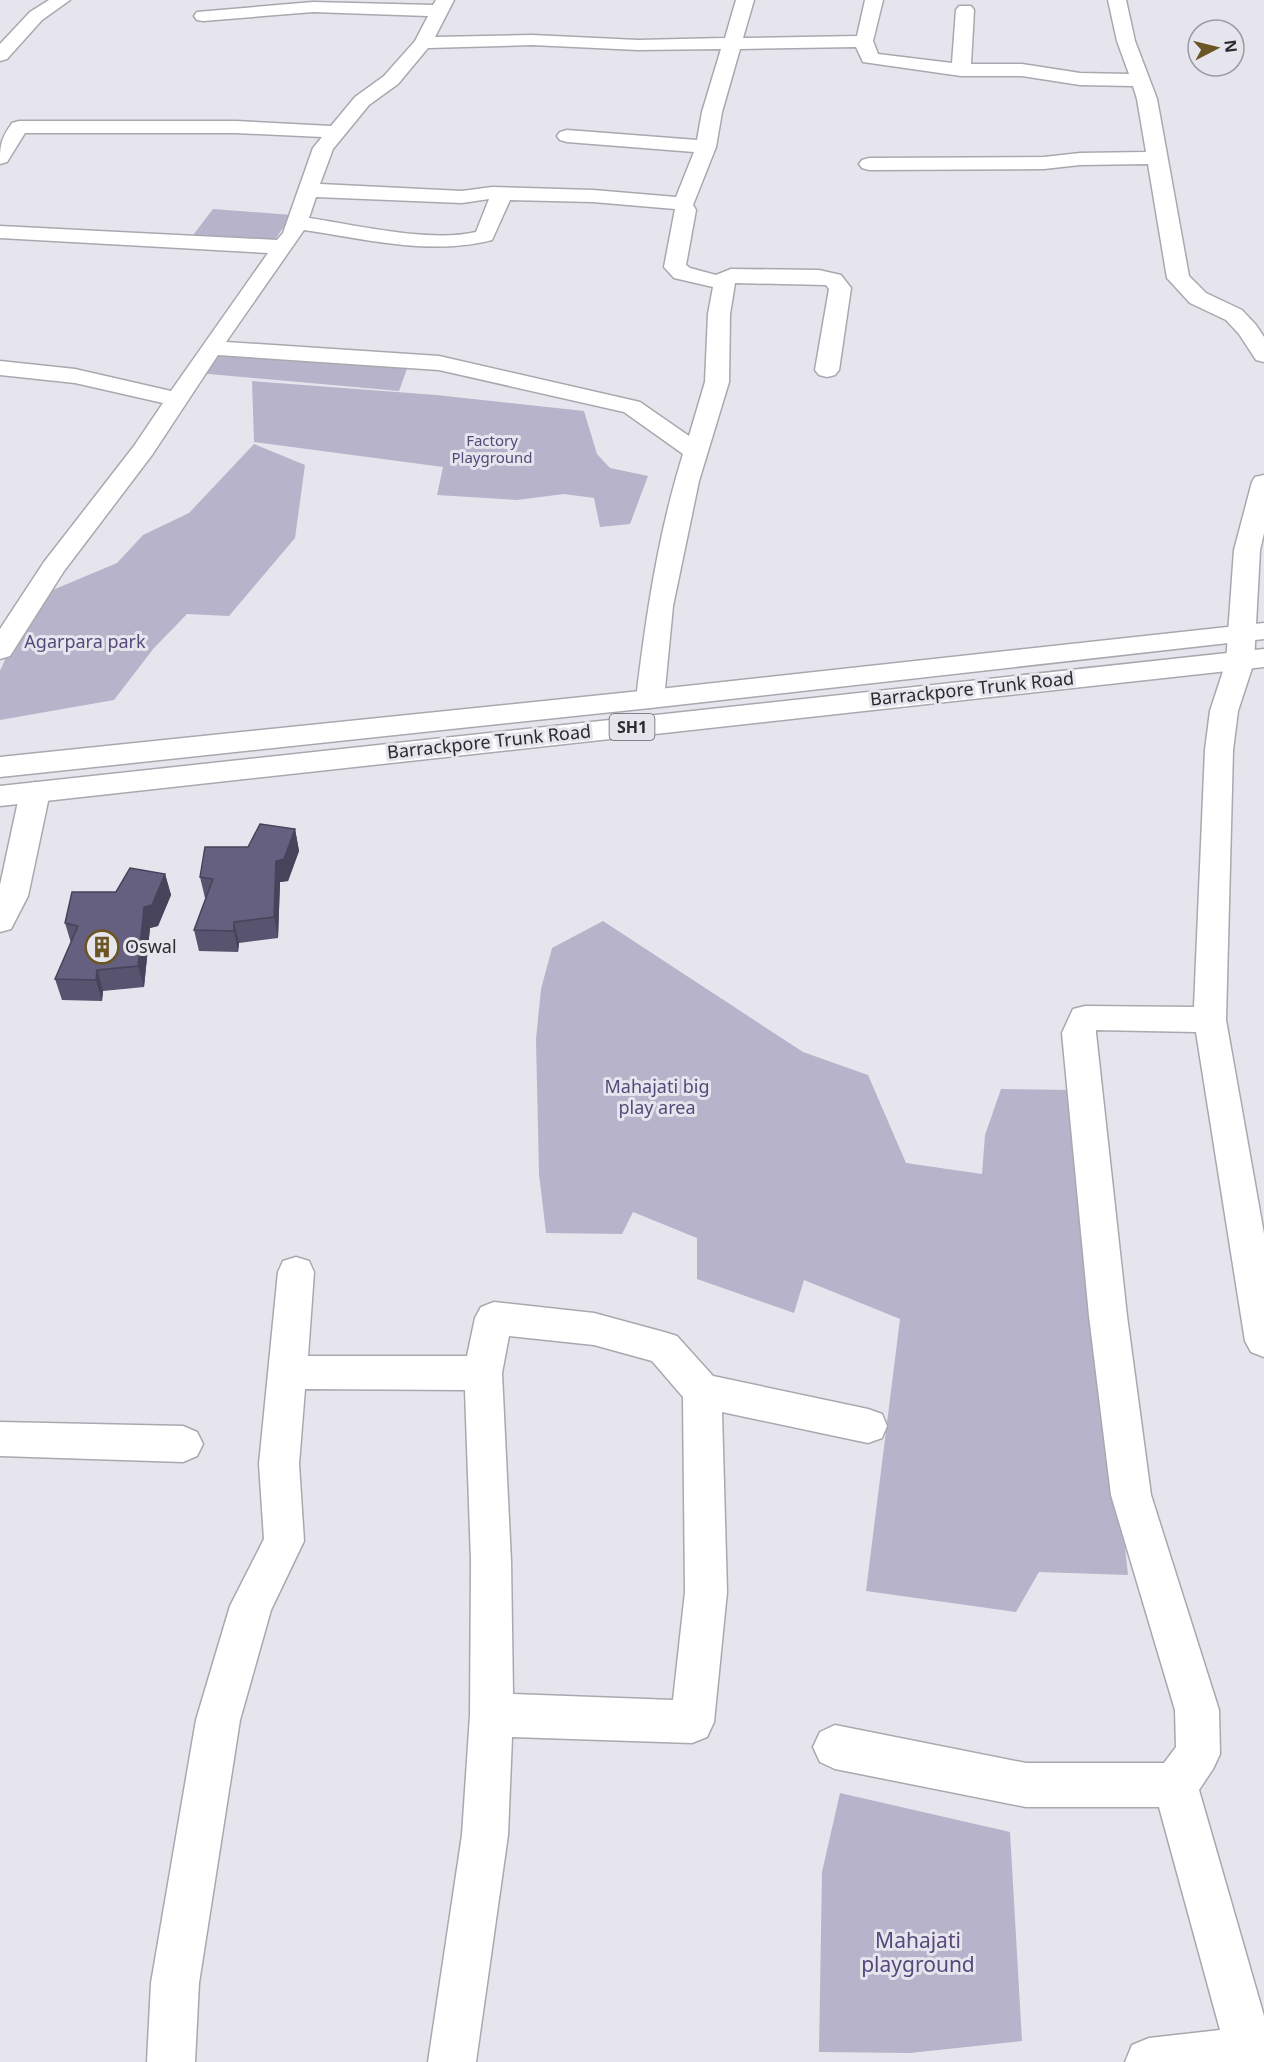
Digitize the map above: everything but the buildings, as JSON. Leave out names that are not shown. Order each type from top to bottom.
[{"type":"street","points":[[0,55],[36,16],[61,0]]},
{"type":"street","points":[[682,205],[706,147],[712,112],[734,44],[745,0]]},
{"type":"street","points":[[874,0],[863,40],[870,58],[884,62],[961,70],[1022,70],[1080,79],[1140,80]]},
{"type":"street","points":[[1117,0],[1126,41],[1147,99],[1178,278],[1197,298],[1234,315],[1248,330],[1264,355]]},
{"type":"street","points":[[0,650],[53,568],[143,450],[211,348],[283,247],[297,223],[323,148],[362,101],[391,80],[423,43],[443,5],[313,8],[203,16]]},
{"type":"street","points":[[961,70],[965,10]]},
{"type":"street","points":[[423,43],[532,40],[638,45],[863,40]]},
{"type":"street","points":[[0,158],[19,127],[236,127],[336,132]]},
{"type":"street","points":[[567,136],[706,147]]},
{"type":"street","points":[[869,164],[1044,163],[1080,159],[1158,158]]},
{"type":"street","points":[[309,190],[423,196],[502,194],[593,196],[672,202],[682,205],[686,210],[675,267],[682,273],[722,283]]},
{"type":"street","points":[[297,223],[389,236],[466,241],[485,236],[502,194]]},
{"type":"street","points":[[0,232],[283,247]]},
{"type":"street","points":[[650,699],[660,606],[687,481],[717,381],[719,314],[722,283],[725,278],[731,276],[819,277],[833,280],[840,288],[827,370]]},
{"type":"street","points":[[211,348],[439,363],[632,406],[696,452]]},
{"type":"street","points":[[0,368],[75,376],[177,399]]},
{"type":"street","points":[[1264,482],[1247,550],[1252,646],[1224,711],[1219,750],[1210,1020],[1255,1242],[1264,1341]]},
{"type":"street","name":"Barrackpore Trunk Road","points":[[0,767],[650,699],[1252,646]]},
{"type":"street","name":"Barrackpore Trunk Road","points":[[0,796],[1042,681],[1252,646]]},
{"type":"street","points":[[0,921],[13,896],[35,792]]},
{"type":"street","points":[[1175,1785],[1198,1754],[1197,1710],[1131,1495],[1108,1316],[1080,1033],[1085,1018],[1210,1020]]},
{"type":"street","points":[[171,2062],[175,1983],[218,1720],[251,1606],[284,1541],[279,1464],[296,1272]]},
{"type":"street","points":[[452,2062],[484,1835],[492,1715],[490,1561],[483,1373],[494,1318],[594,1329],[664,1348],[702,1391],[868,1426]]},
{"type":"street","points":[[287,1372],[483,1373]]},
{"type":"street","points":[[492,1715],[692,1722],[706,1592],[702,1391]]},
{"type":"street","points":[[0,1439],[183,1444]]},
{"type":"street","points":[[835,1747],[1026,1785],[1175,1785]]},
{"type":"street","points":[[1149,2062],[1257,2050],[1175,1785]]},
{"type":"green space","points":[[213,209],[292,215],[272,244],[190,239]]},
{"type":"green space","points":[[213,348],[408,366],[399,391],[198,373]]},
{"type":"green space","name":"Factory Playground","points":[[252,381],[436,395],[584,411],[597,454],[610,468],[648,476],[630,524],[600,527],[594,498],[564,494],[517,500],[437,495],[443,467],[254,442]]},
{"type":"green space","name":"Agarpara park","points":[[254,444],[305,465],[295,538],[229,616],[187,614],[154,648],[114,700],[0,720],[0,671],[7,655],[48,592],[117,563],[143,535],[189,513]]},
{"type":"green space","name":"Mahajati big play area","points":[[603,921],[803,1052],[868,1075],[906,1163],[982,1174],[985,1135],[1001,1089],[1076,1090],[1128,1575],[1039,1572],[1016,1612],[866,1591],[900,1319],[804,1280],[794,1313],[697,1279],[697,1238],[633,1212],[622,1234],[546,1233],[539,1174],[536,1039],[541,989],[552,948]]},
{"type":"green space","name":"Mahajati playground","points":[[840,1793],[1010,1832],[1022,2041],[910,2053],[819,2052],[822,1872]]},
{"type":"place","name":"Oswal","points":[[102,947]]}]
